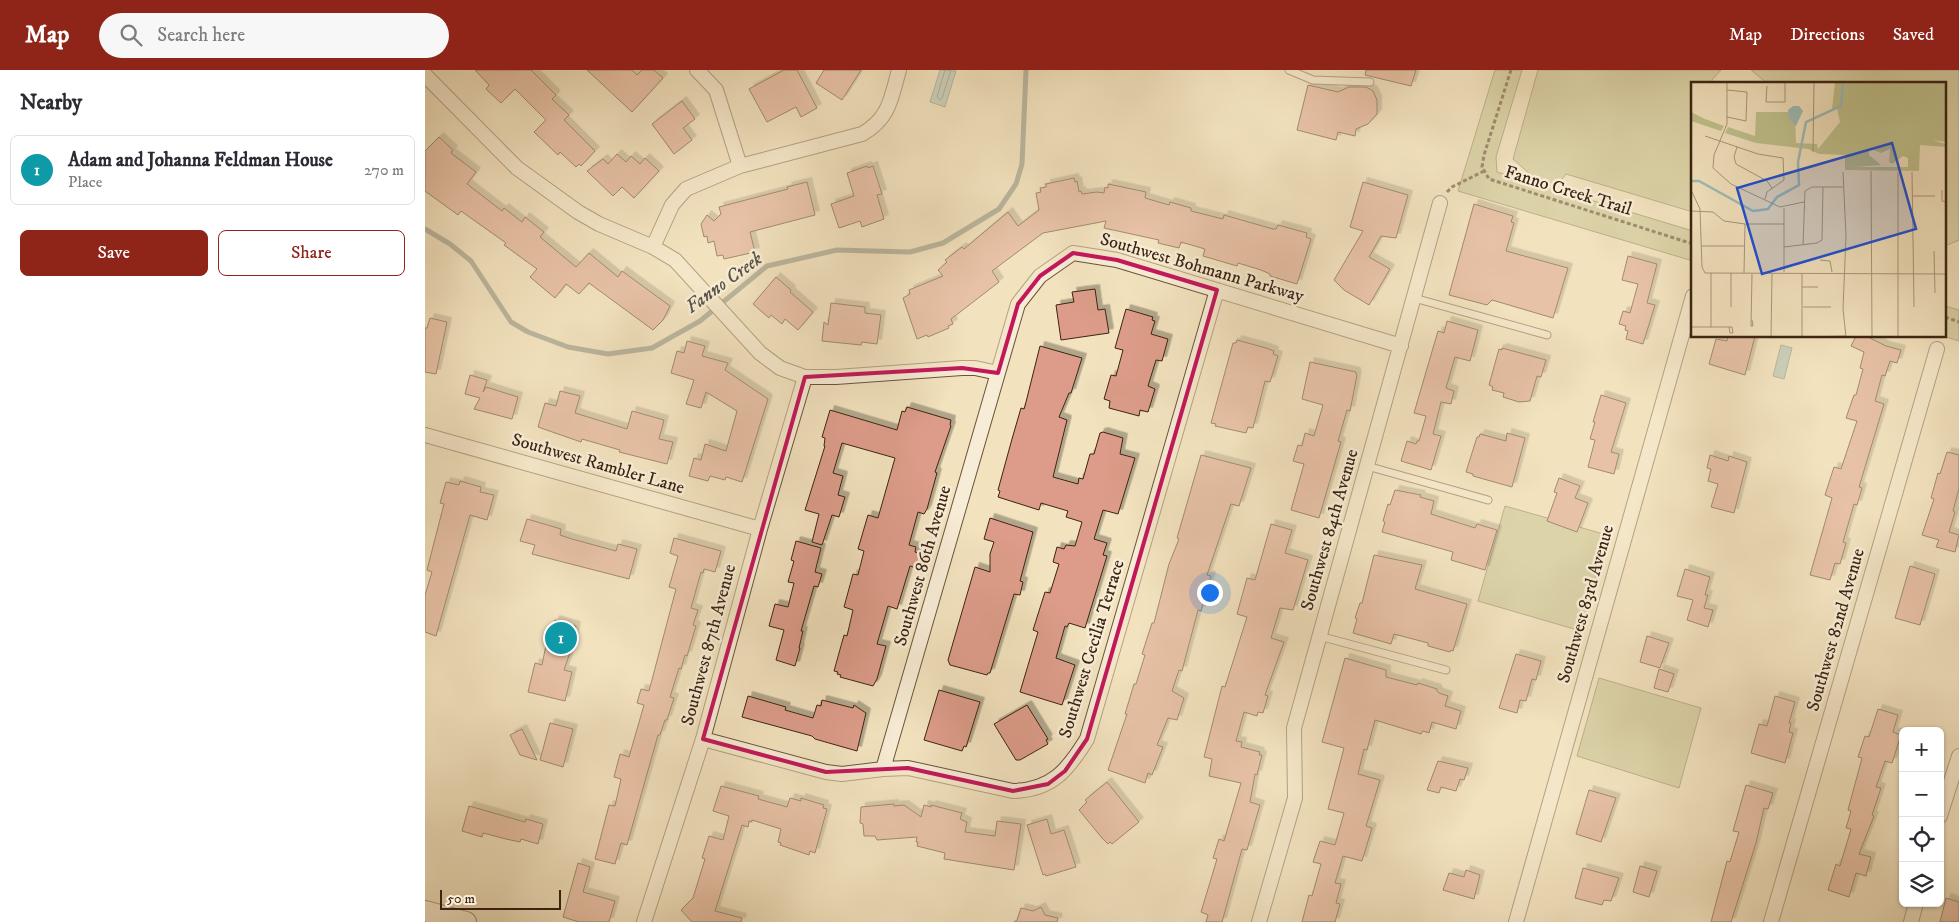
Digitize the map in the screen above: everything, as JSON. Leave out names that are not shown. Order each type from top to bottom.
[{"type":"main road","points":[[425,910],[466,922]]},
{"type":"street","points":[[697,70],[716,90],[740,166]]},
{"type":"street","points":[[653,247],[672,205],[686,189],[740,166],[862,134],[875,126],[886,113],[899,70]]},
{"type":"street","points":[[425,76],[517,168],[578,212],[599,224],[653,247],[675,260],[727,319],[769,361],[792,373],[805,377],[864,376],[969,368],[998,373]]},
{"type":"street","name":"Southwest 84th Avenue","points":[[1259,922],[1295,798],[1294,728],[1440,203]]},
{"type":"street","name":"Southwest Bohmann Parkway","points":[[998,373],[1018,304],[1040,276],[1073,253],[1117,260],[1401,346]]},
{"type":"street","name":"Southwest Cecilia Terrace","points":[[703,739],[826,772],[842,774],[883,768],[909,768],[1013,791],[1029,791],[1048,784],[1074,760],[1087,739],[1217,290]]},
{"type":"street","name":"Southwest 83rd Avenue","points":[[1516,922],[1691,303]]},
{"type":"street","name":"Southwest 82nd Avenue","points":[[1771,922],[1937,349]]},
{"type":"street","name":"Southwest 86th Avenue","points":[[883,768],[998,373]]},
{"type":"street","name":"Southwest 87th Avenue","points":[[644,922],[703,739],[760,529],[805,377]]},
{"type":"street","name":"Southwest Rambler Lane","points":[[425,435],[760,529]]},
{"type":"street","points":[[1944,803],[1959,756]]},
{"type":"street","points":[[1911,922],[1915,907]]},
{"type":"lane","points":[[1289,70],[1313,80],[1369,82]]},
{"type":"lane","points":[[1414,298],[1547,335]]},
{"type":"lane","points":[[1367,466],[1488,500]]},
{"type":"lane","points":[[1319,636],[1446,670]]},
{"type":"path","name":"Fanno Creek Trail","points":[[1511,70],[1484,155],[1484,171],[1492,181],[1691,243]]},
{"type":"path","points":[[1440,203],[1452,186],[1484,171]]},
{"type":"path","points":[[1947,318],[1959,322]]},
{"type":"highlighted area","points":[[1073,253],[1117,260],[1217,290],[1087,739],[1065,771],[1048,784],[1013,791],[908,768],[826,772],[703,739],[805,377],[962,368],[998,373],[1018,304],[1040,276]]},
{"type":"green space","points":[[1495,70],[1522,70],[1496,157],[1497,172],[1542,185],[1513,159],[1538,70],[1721,70],[1712,82],[1691,82],[1691,211],[1566,174],[1554,189],[1691,230],[1691,260],[1458,191]]},
{"type":"green space","points":[[1751,70],[1959,70],[1959,240],[1947,245],[1947,82],[1766,82]]},
{"type":"green space","points":[[1947,307],[1959,310],[1959,341],[1947,337]]},
{"type":"green space","points":[[1505,506],[1607,535],[1581,631],[1478,601]]},
{"type":"green space","points":[[1599,678],[1701,708],[1679,788],[1577,756]]},
{"type":"water","points":[[940,70],[956,71],[945,107],[930,102]]},
{"type":"water","points":[[1781,345],[1792,348],[1784,379],[1773,376]]},
{"type":"building","points":[[475,70],[531,70],[556,95],[552,99],[569,115],[564,120],[595,151],[581,166],[579,164],[576,167],[560,152],[558,155],[534,132],[546,120],[515,89],[501,103],[486,89],[489,85]]},
{"type":"building","points":[[587,70],[632,70],[637,75],[642,70],[654,70],[663,78],[632,112]]},
{"type":"building","points":[[784,70],[797,70],[817,108],[801,117],[796,107],[767,122],[749,89]]},
{"type":"building","points":[[824,70],[861,70],[842,100],[816,83]]},
{"type":"building","points":[[1366,70],[1416,70],[1411,86],[1365,75]]},
{"type":"building","points":[[1308,85],[1338,92],[1349,87],[1366,87],[1373,91],[1377,100],[1377,114],[1368,124],[1356,129],[1355,136],[1338,132],[1336,140],[1297,130]]},
{"type":"building","points":[[682,101],[695,119],[683,128],[692,140],[674,154],[652,124]]},
{"type":"building","points":[[439,137],[453,150],[451,153],[476,172],[467,184],[502,211],[504,208],[522,222],[525,217],[544,232],[540,237],[576,267],[589,253],[618,277],[622,271],[670,306],[663,320],[653,330],[589,283],[579,294],[566,284],[555,298],[530,277],[537,269],[504,245],[506,243],[461,211],[458,215],[425,191],[425,151]]},
{"type":"building","points":[[617,154],[626,162],[631,156],[640,164],[645,158],[659,171],[634,198],[622,187],[613,196],[587,171],[603,159],[608,164]]},
{"type":"building","points":[[867,166],[868,168],[873,166],[882,194],[877,195],[884,219],[862,227],[860,221],[839,228],[831,204],[854,196],[847,173]]},
{"type":"building","points":[[1074,178],[1075,182],[1077,181],[1079,192],[1081,191],[1082,194],[1104,193],[1105,187],[1108,188],[1108,184],[1146,192],[1145,198],[1169,205],[1170,202],[1191,208],[1191,211],[1223,219],[1224,215],[1273,229],[1276,229],[1278,225],[1307,233],[1306,237],[1311,239],[1297,284],[1270,276],[1270,274],[1261,270],[1238,263],[1237,266],[1203,256],[1205,249],[1181,242],[1179,248],[1158,243],[1159,240],[1104,228],[1106,221],[1043,233],[992,271],[999,282],[951,319],[953,324],[948,326],[949,328],[928,337],[927,335],[917,339],[903,298],[910,294],[909,290],[943,276],[938,270],[947,262],[945,260],[962,247],[964,249],[1008,212],[1018,226],[1039,210],[1036,193],[1041,192],[1040,188],[1046,187],[1046,184]]},
{"type":"building","points":[[807,182],[815,215],[750,232],[755,252],[724,259],[723,255],[717,256],[714,241],[708,243],[707,236],[704,237],[701,224],[707,215],[714,221],[721,214],[719,207],[788,189],[787,187]]},
{"type":"building","points":[[1363,182],[1408,195],[1396,238],[1381,236],[1369,257],[1390,269],[1369,305],[1344,290],[1334,280],[1363,231],[1350,227]]},
{"type":"building","points":[[1474,204],[1513,216],[1511,222],[1514,223],[1506,251],[1568,268],[1553,318],[1492,300],[1487,305],[1449,295]]},
{"type":"building","points":[[1628,256],[1657,264],[1647,303],[1655,305],[1643,344],[1626,339],[1628,331],[1625,330],[1626,326],[1619,324],[1623,311],[1630,313],[1638,284],[1622,280]]},
{"type":"building","points":[[776,277],[813,312],[798,330],[785,319],[782,324],[771,315],[769,318],[753,304]]},
{"type":"building","points":[[1095,289],[1098,310],[1105,309],[1109,333],[1061,340],[1056,305],[1074,302],[1072,292]]},
{"type":"building","points":[[831,303],[865,307],[865,313],[881,315],[877,344],[862,342],[861,345],[822,341],[824,322],[828,325]]},
{"type":"building","points":[[1126,309],[1153,317],[1152,320],[1155,321],[1151,334],[1168,339],[1162,361],[1156,360],[1148,386],[1155,389],[1148,412],[1140,410],[1139,416],[1109,408],[1110,401],[1104,399],[1111,375],[1116,376],[1123,350],[1115,348]]},
{"type":"building","points":[[430,318],[447,322],[436,374],[425,372],[425,328],[427,328]]},
{"type":"building","points":[[1447,321],[1478,330],[1470,361],[1455,357],[1446,388],[1454,391],[1451,404],[1441,402],[1433,434],[1441,436],[1431,470],[1401,461],[1407,441],[1416,444],[1419,441],[1426,416],[1414,413],[1438,331],[1444,333]]},
{"type":"building","points":[[1728,338],[1754,338],[1745,375],[1709,364],[1716,339],[1727,341]]},
{"type":"building","points":[[1855,338],[1870,338],[1886,346],[1901,350],[1897,363],[1890,361],[1885,376],[1882,375],[1875,401],[1884,404],[1859,487],[1862,488],[1857,505],[1854,504],[1843,542],[1846,543],[1840,564],[1835,563],[1830,580],[1810,575],[1832,498],[1825,495],[1834,467],[1841,469],[1857,421],[1846,418],[1854,395],[1856,395],[1863,369],[1860,368],[1864,352],[1851,346]]},
{"type":"building","points":[[1237,340],[1274,351],[1273,354],[1278,356],[1270,382],[1265,381],[1253,428],[1248,427],[1246,433],[1215,426],[1216,424],[1211,423],[1233,343],[1236,343]]},
{"type":"building","points":[[687,341],[705,346],[702,356],[728,363],[725,370],[768,399],[742,482],[726,477],[725,480],[710,476],[708,481],[689,476],[694,458],[701,460],[705,444],[726,451],[737,411],[706,392],[701,408],[686,404],[694,380],[671,373],[677,351],[684,353]]},
{"type":"building","points":[[1040,346],[1082,358],[1071,393],[1069,393],[1059,417],[1067,420],[1053,477],[1078,484],[1079,478],[1083,479],[1090,454],[1094,454],[1100,433],[1103,432],[1123,438],[1120,454],[1135,458],[1118,514],[1103,510],[1094,539],[1107,543],[1103,555],[1107,556],[1085,628],[1069,623],[1067,627],[1065,626],[1056,658],[1075,665],[1062,705],[1020,692],[1038,632],[1033,630],[1045,592],[1050,593],[1059,564],[1053,562],[1057,547],[1064,549],[1066,545],[1075,546],[1082,522],[1066,517],[1068,511],[1041,503],[1039,510],[998,497],[1000,491],[998,490],[1012,439],[1021,408],[1024,409],[1025,406]]},
{"type":"building","points":[[1502,348],[1546,360],[1541,377],[1537,376],[1530,401],[1519,402],[1503,397],[1504,393],[1492,390],[1493,387],[1489,385],[1499,349],[1502,350]]},
{"type":"building","points":[[1310,362],[1356,372],[1357,375],[1350,411],[1347,410],[1338,441],[1341,442],[1319,518],[1291,510],[1304,464],[1293,461],[1298,445],[1302,446],[1305,433],[1314,436],[1323,405],[1302,399]]},
{"type":"building","points":[[470,375],[487,380],[483,392],[486,387],[518,397],[512,419],[474,409],[480,398],[465,394]]},
{"type":"building","points":[[560,391],[580,396],[575,413],[627,429],[632,411],[664,420],[659,439],[673,442],[667,464],[619,452],[620,450],[582,439],[581,442],[538,427],[545,403],[556,406]]},
{"type":"building","points":[[1601,395],[1626,403],[1611,452],[1619,454],[1614,474],[1588,467],[1595,440],[1590,439],[1595,422],[1593,422]]},
{"type":"building","points":[[907,407],[951,420],[951,426],[935,472],[937,473],[927,509],[924,514],[918,512],[909,545],[916,547],[915,552],[927,556],[923,570],[910,566],[897,609],[888,606],[877,644],[886,646],[877,679],[873,686],[840,677],[841,675],[837,674],[838,672],[834,671],[844,635],[847,636],[853,610],[844,607],[853,574],[858,575],[864,551],[858,549],[868,515],[878,518],[895,458],[842,443],[833,473],[843,476],[838,495],[845,497],[839,517],[832,515],[822,545],[812,542],[819,514],[805,510],[825,446],[825,438],[822,437],[830,410],[897,430],[902,411],[905,412]]},
{"type":"building","points":[[1507,433],[1525,438],[1512,487],[1473,476],[1473,474],[1466,472],[1477,437],[1480,434],[1506,441]]},
{"type":"building","points":[[1947,452],[1959,455],[1959,488],[1949,532],[1959,535],[1955,552],[1936,547],[1939,540],[1922,535],[1934,499],[1931,498],[1938,473],[1940,474]]},
{"type":"building","points":[[1201,455],[1251,468],[1239,506],[1231,504],[1207,575],[1211,576],[1201,611],[1198,610],[1182,671],[1179,670],[1172,691],[1184,698],[1177,720],[1168,718],[1157,745],[1163,747],[1152,775],[1148,773],[1145,783],[1108,770],[1127,714],[1125,714],[1134,684],[1136,684],[1145,655],[1142,654],[1152,623],[1154,623],[1169,564],[1179,539],[1177,538]]},
{"type":"building","points":[[1710,455],[1728,461],[1729,456],[1747,462],[1734,513],[1711,507],[1718,484],[1708,481],[1711,469],[1707,468]]},
{"type":"building","points":[[1559,478],[1580,486],[1575,498],[1588,503],[1577,532],[1547,521],[1557,493],[1554,492]]},
{"type":"building","points":[[460,481],[481,487],[480,492],[494,495],[487,520],[470,515],[436,636],[425,632],[425,595],[432,572],[427,570],[444,504],[440,503],[446,482],[459,485]]},
{"type":"building","points":[[1395,490],[1421,495],[1420,497],[1434,501],[1431,514],[1475,528],[1477,524],[1497,530],[1485,570],[1451,560],[1453,552],[1382,532],[1388,504],[1390,505]]},
{"type":"building","points":[[990,518],[1033,532],[1020,581],[1023,582],[1020,595],[1014,594],[990,673],[987,675],[950,665],[948,660],[975,567],[990,572],[990,554],[994,542],[984,539]]},
{"type":"building","points":[[527,519],[561,529],[560,535],[616,551],[618,544],[637,549],[629,579],[532,554],[535,545],[520,541]]},
{"type":"building","points":[[1271,524],[1292,530],[1285,553],[1308,560],[1293,610],[1280,608],[1271,638],[1284,642],[1265,695],[1268,696],[1263,713],[1258,712],[1257,716],[1244,712],[1236,741],[1242,742],[1241,747],[1260,752],[1259,755],[1262,755],[1257,775],[1255,774],[1250,802],[1260,805],[1247,850],[1242,849],[1222,922],[1206,922],[1208,915],[1201,912],[1217,859],[1213,858],[1219,839],[1224,841],[1241,783],[1209,776],[1212,759],[1204,757],[1222,686],[1225,687],[1247,617],[1237,614],[1247,578],[1255,580]]},
{"type":"building","points":[[674,538],[721,551],[715,572],[704,569],[703,573],[701,572],[691,608],[698,610],[693,625],[696,626],[687,656],[685,655],[681,669],[679,668],[670,697],[674,698],[667,720],[665,720],[660,735],[658,735],[627,845],[621,843],[615,864],[595,859],[609,805],[615,806],[621,779],[614,777],[620,754],[629,757],[644,705],[637,703],[641,689],[649,691],[676,589],[669,587],[678,556],[670,553]]},
{"type":"building","points":[[796,541],[821,548],[815,572],[822,574],[818,587],[814,586],[801,631],[803,631],[795,666],[776,660],[784,630],[769,626],[775,604],[788,607],[794,583],[788,582],[794,561],[791,560]]},
{"type":"building","points":[[1374,555],[1422,565],[1415,589],[1467,604],[1453,651],[1451,650],[1450,652],[1428,646],[1428,643],[1394,634],[1391,644],[1353,633],[1357,619],[1355,618],[1360,603],[1362,603]]},
{"type":"building","points":[[1910,566],[1935,574],[1920,625],[1895,618]]},
{"type":"building","points":[[1685,569],[1710,577],[1704,608],[1713,610],[1708,627],[1687,620],[1693,600],[1677,596]]},
{"type":"building","points":[[555,620],[576,626],[572,647],[564,670],[572,672],[565,701],[528,692],[535,663],[542,665],[547,640]]},
{"type":"building","points":[[1647,636],[1669,643],[1660,668],[1640,662]]},
{"type":"building","points":[[1516,654],[1541,661],[1536,680],[1532,679],[1526,701],[1520,700],[1517,713],[1499,708]]},
{"type":"building","points":[[1345,658],[1386,670],[1386,677],[1437,689],[1439,693],[1448,696],[1445,706],[1461,711],[1456,729],[1432,722],[1429,733],[1423,731],[1421,734],[1375,720],[1367,750],[1364,749],[1358,774],[1380,780],[1366,826],[1372,828],[1362,861],[1343,856],[1335,883],[1341,884],[1336,903],[1340,904],[1335,922],[1302,922],[1309,895],[1312,896],[1321,864],[1313,862],[1320,841],[1335,845],[1344,813],[1328,809],[1344,748],[1322,742]]},
{"type":"building","points":[[1659,669],[1674,674],[1668,692],[1654,688]]},
{"type":"building","points":[[939,690],[980,702],[966,747],[964,746],[962,751],[924,740]]},
{"type":"building","points":[[748,696],[786,707],[785,710],[813,718],[817,705],[821,706],[822,700],[853,708],[854,705],[866,713],[857,751],[815,739],[812,736],[742,717]]},
{"type":"building","points":[[1775,696],[1795,702],[1789,723],[1791,723],[1789,732],[1793,733],[1785,763],[1751,753],[1759,724],[1767,726]]},
{"type":"building","points":[[1027,705],[1048,739],[1046,740],[1048,744],[1020,760],[1016,760],[994,724]]},
{"type":"building","points":[[1878,709],[1898,715],[1893,732],[1899,734],[1899,741],[1892,763],[1885,761],[1876,787],[1881,788],[1872,815],[1874,816],[1859,854],[1871,857],[1866,876],[1856,873],[1849,897],[1828,890],[1836,864],[1840,866],[1851,829],[1846,828],[1851,811],[1848,810],[1862,758],[1858,757],[1865,736],[1869,737]]},
{"type":"building","points":[[550,723],[573,729],[563,767],[540,760]]},
{"type":"building","points":[[522,729],[537,760],[520,755],[510,735]]},
{"type":"building","points":[[1438,761],[1468,768],[1464,780],[1460,779],[1456,791],[1441,787],[1439,793],[1427,790]]},
{"type":"building","points":[[1107,782],[1139,822],[1112,844],[1110,842],[1108,844],[1102,838],[1079,810],[1087,802],[1085,800]]},
{"type":"building","points":[[1746,785],[1773,793],[1768,809],[1764,808],[1756,843],[1731,922],[1711,922],[1727,861],[1730,862],[1739,832],[1733,831]]},
{"type":"building","points":[[721,786],[759,796],[758,799],[787,807],[790,798],[801,801],[801,798],[824,805],[823,808],[827,809],[815,853],[810,851],[809,855],[780,845],[781,843],[778,842],[781,829],[752,820],[751,822],[749,821],[748,827],[742,825],[715,911],[742,918],[741,922],[692,922],[681,910],[693,898],[705,859],[702,858],[709,836],[723,840],[729,816],[713,811]]},
{"type":"building","points":[[1589,790],[1616,798],[1601,842],[1576,834]]},
{"type":"building","points":[[894,804],[894,806],[904,805],[921,817],[924,805],[962,813],[960,819],[967,822],[965,832],[995,836],[997,821],[1021,824],[1014,870],[944,859],[945,853],[917,846],[917,837],[877,840],[875,836],[864,836],[863,824],[860,823],[861,807]]},
{"type":"building","points":[[469,806],[525,822],[526,819],[543,824],[538,844],[521,839],[520,842],[483,833],[482,837],[462,831]]},
{"type":"building","points":[[1047,819],[1051,834],[1064,830],[1076,867],[1046,876],[1045,874],[1043,875],[1027,825]]},
{"type":"building","points":[[578,863],[590,867],[583,892],[615,901],[609,922],[579,922],[563,917]]},
{"type":"building","points":[[1640,866],[1657,871],[1649,897],[1633,892]]},
{"type":"building","points":[[1583,868],[1619,878],[1611,901],[1604,900],[1602,905],[1575,898]]},
{"type":"building","points":[[1466,870],[1480,875],[1474,899],[1443,890],[1449,873],[1464,877]]},
{"type":"building","points":[[1946,898],[1959,902],[1959,922],[1940,922]]},
{"type":"building","points":[[1041,907],[1045,915],[1058,918],[1057,922],[1014,922],[1017,920],[1021,908],[1033,911]]},
{"type":"waterway","name":"Fanno Creek","points":[[425,229],[450,244],[471,261],[511,322],[528,332],[568,347],[608,354],[652,348],[700,321],[767,266],[837,250],[910,252],[943,243],[999,209],[1016,184],[1022,164],[1026,70]]},
{"type":"place","name":"Adam and Johanna Feldman House","points":[[561,638]]}]
